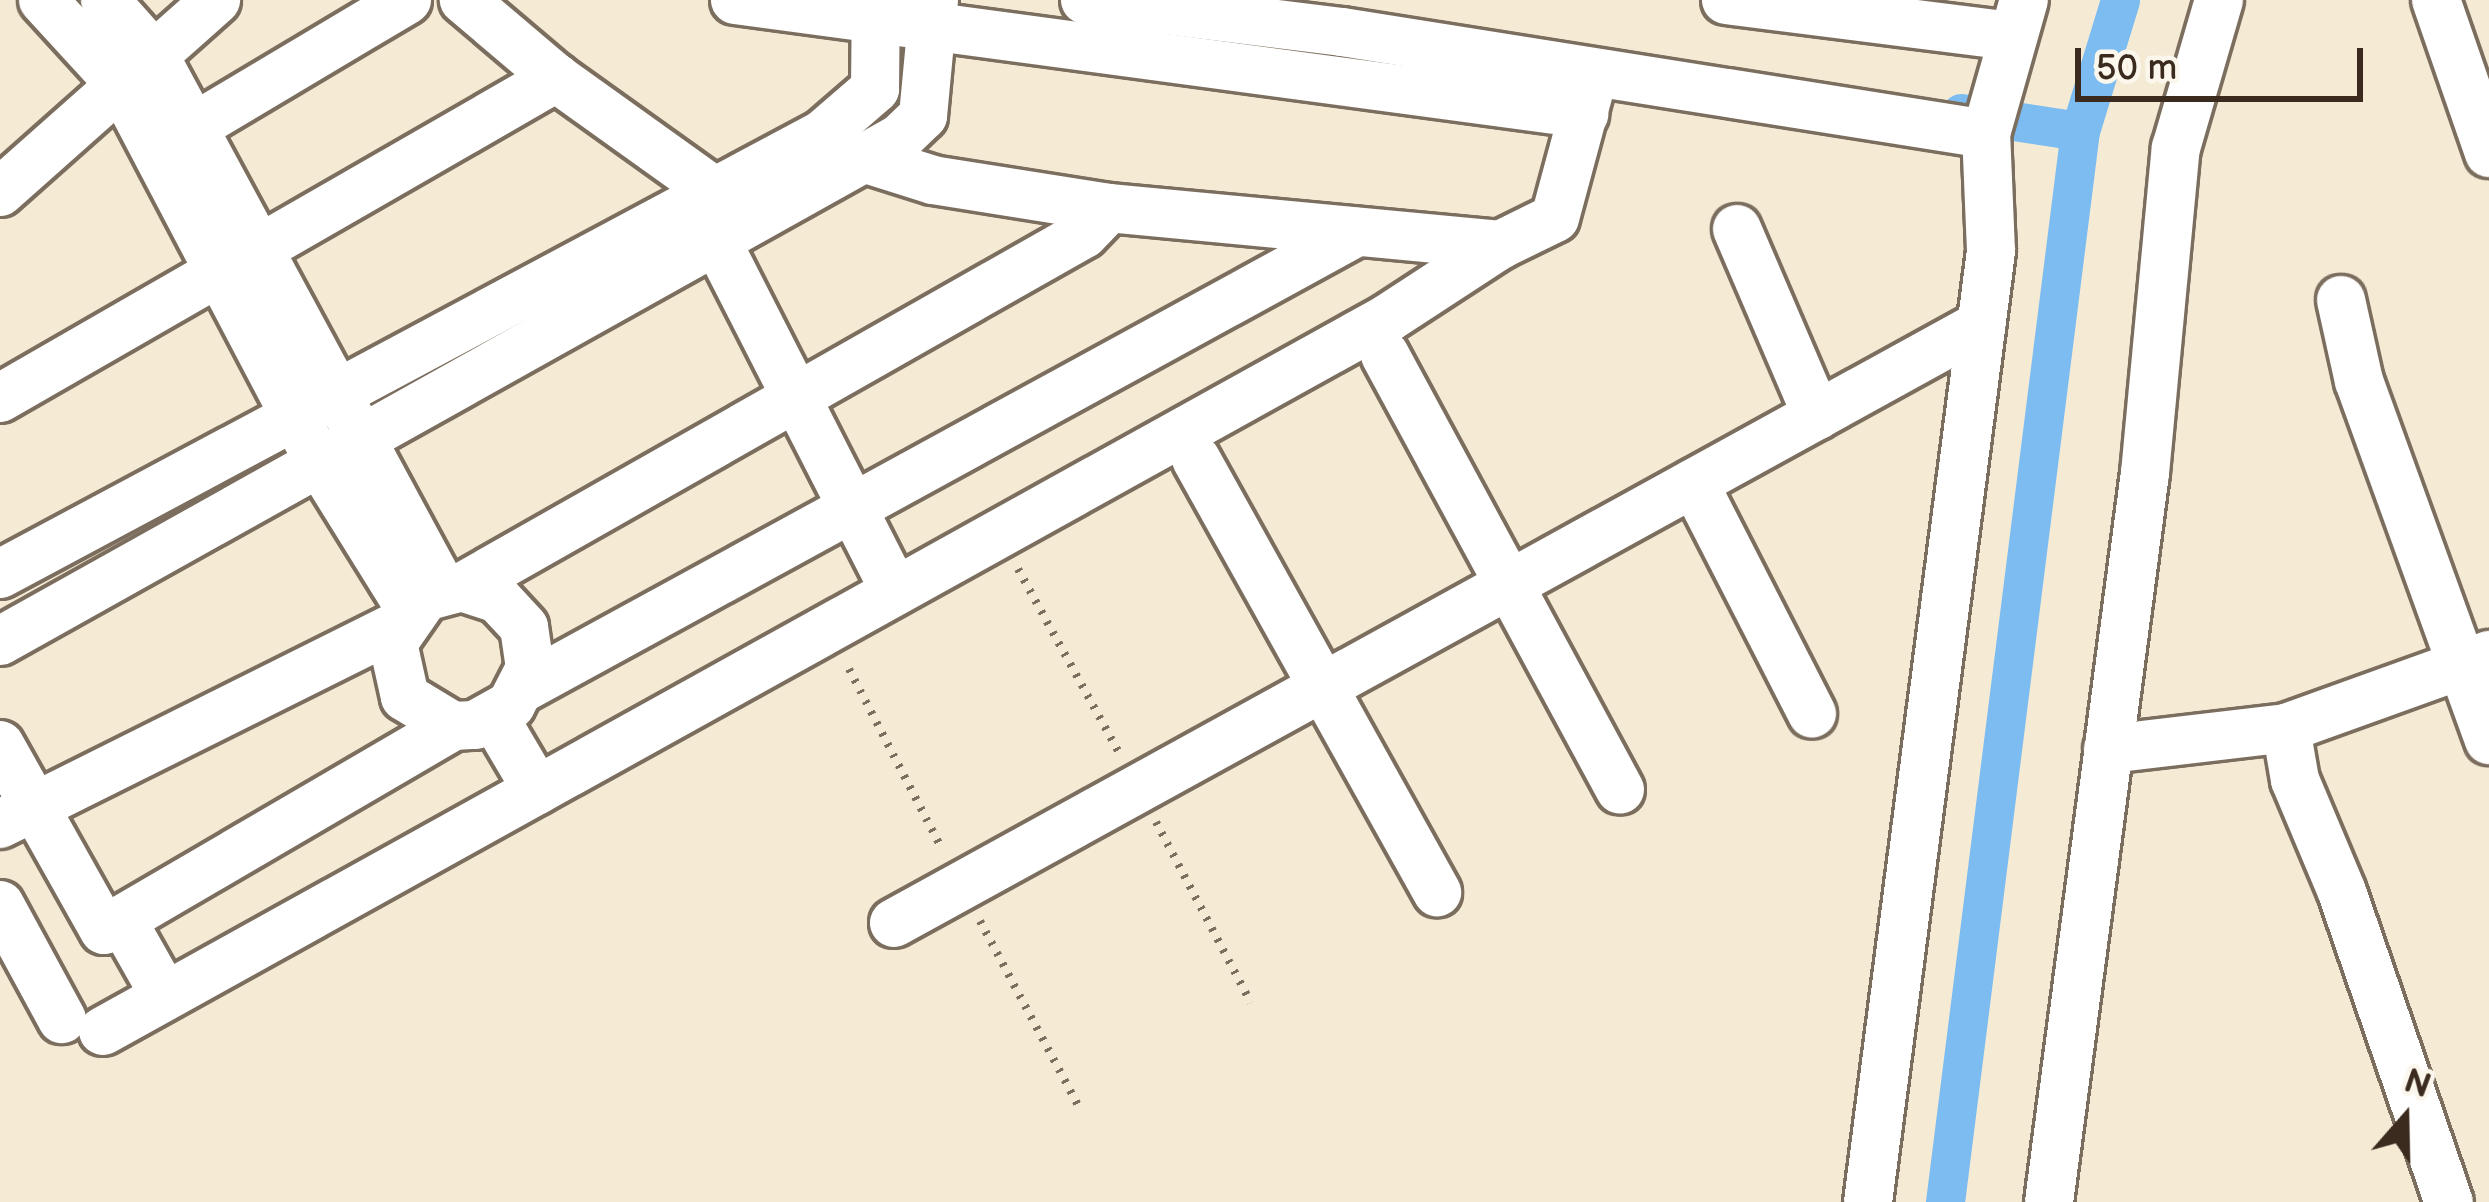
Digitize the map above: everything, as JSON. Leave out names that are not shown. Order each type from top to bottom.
[{"type":"street","points":[[43,0],[138,70],[194,128],[295,416],[320,462],[428,603]]},
{"type":"street","points":[[105,0],[241,259],[341,392],[364,436],[428,603]]},
{"type":"street","points":[[0,192],[216,0]]},
{"type":"street","points":[[194,128],[407,0]]},
{"type":"street","points":[[464,0],[715,215],[795,398],[895,591]]},
{"type":"street","points":[[735,0],[934,15],[1986,134]]},
{"type":"street","points":[[1085,0],[1589,92]]},
{"type":"street","points":[[1726,0],[2014,29],[1986,134],[1991,251],[1868,1202]]},
{"type":"street","points":[[2048,1202],[2108,749],[2176,148],[2219,0]]},
{"type":"street","points":[[2437,0],[2489,153]]},
{"type":"street","points":[[0,641],[364,436],[715,215],[875,89],[876,12]]},
{"type":"street","points":[[0,574],[341,392],[715,215],[863,158],[923,116],[934,15]]},
{"type":"street","points":[[0,398],[556,78]]},
{"type":"street","points":[[0,905],[82,1024],[165,996],[1388,318],[1501,245],[1555,218],[1589,92]]},
{"type":"street","points":[[863,158],[933,180],[1109,208],[1501,245]]},
{"type":"street","points":[[17,814],[428,603],[1084,234],[1109,208]]},
{"type":"street","points":[[1737,229],[1817,416]]},
{"type":"street","points":[[0,745],[17,814],[104,931],[853,507],[1357,232]]},
{"type":"street","points":[[2341,300],[2359,381],[2476,660],[2489,740]]},
{"type":"street","points":[[894,923],[1981,326]]},
{"type":"street","points":[[1385,356],[1619,789]]},
{"type":"street","points":[[1196,459],[1437,892]]},
{"type":"street","points":[[1694,483],[1812,714]]},
{"type":"street","points":[[428,603],[498,598],[524,627],[530,647],[490,710]]},
{"type":"street","points":[[428,603],[392,662],[405,697],[490,710]]},
{"type":"street","points":[[2108,749],[2286,728],[2476,660]]},
{"type":"street","points":[[490,710],[537,790]]},
{"type":"street","points":[[2286,728],[2295,780],[2342,892],[2449,1202]]},
{"type":"street","points":[[122,920],[165,996]]},
{"type":"waterway","points":[[1945,1202],[2080,131],[2120,0]]},
{"type":"waterway","points":[[1961,113],[2080,131]]}]
